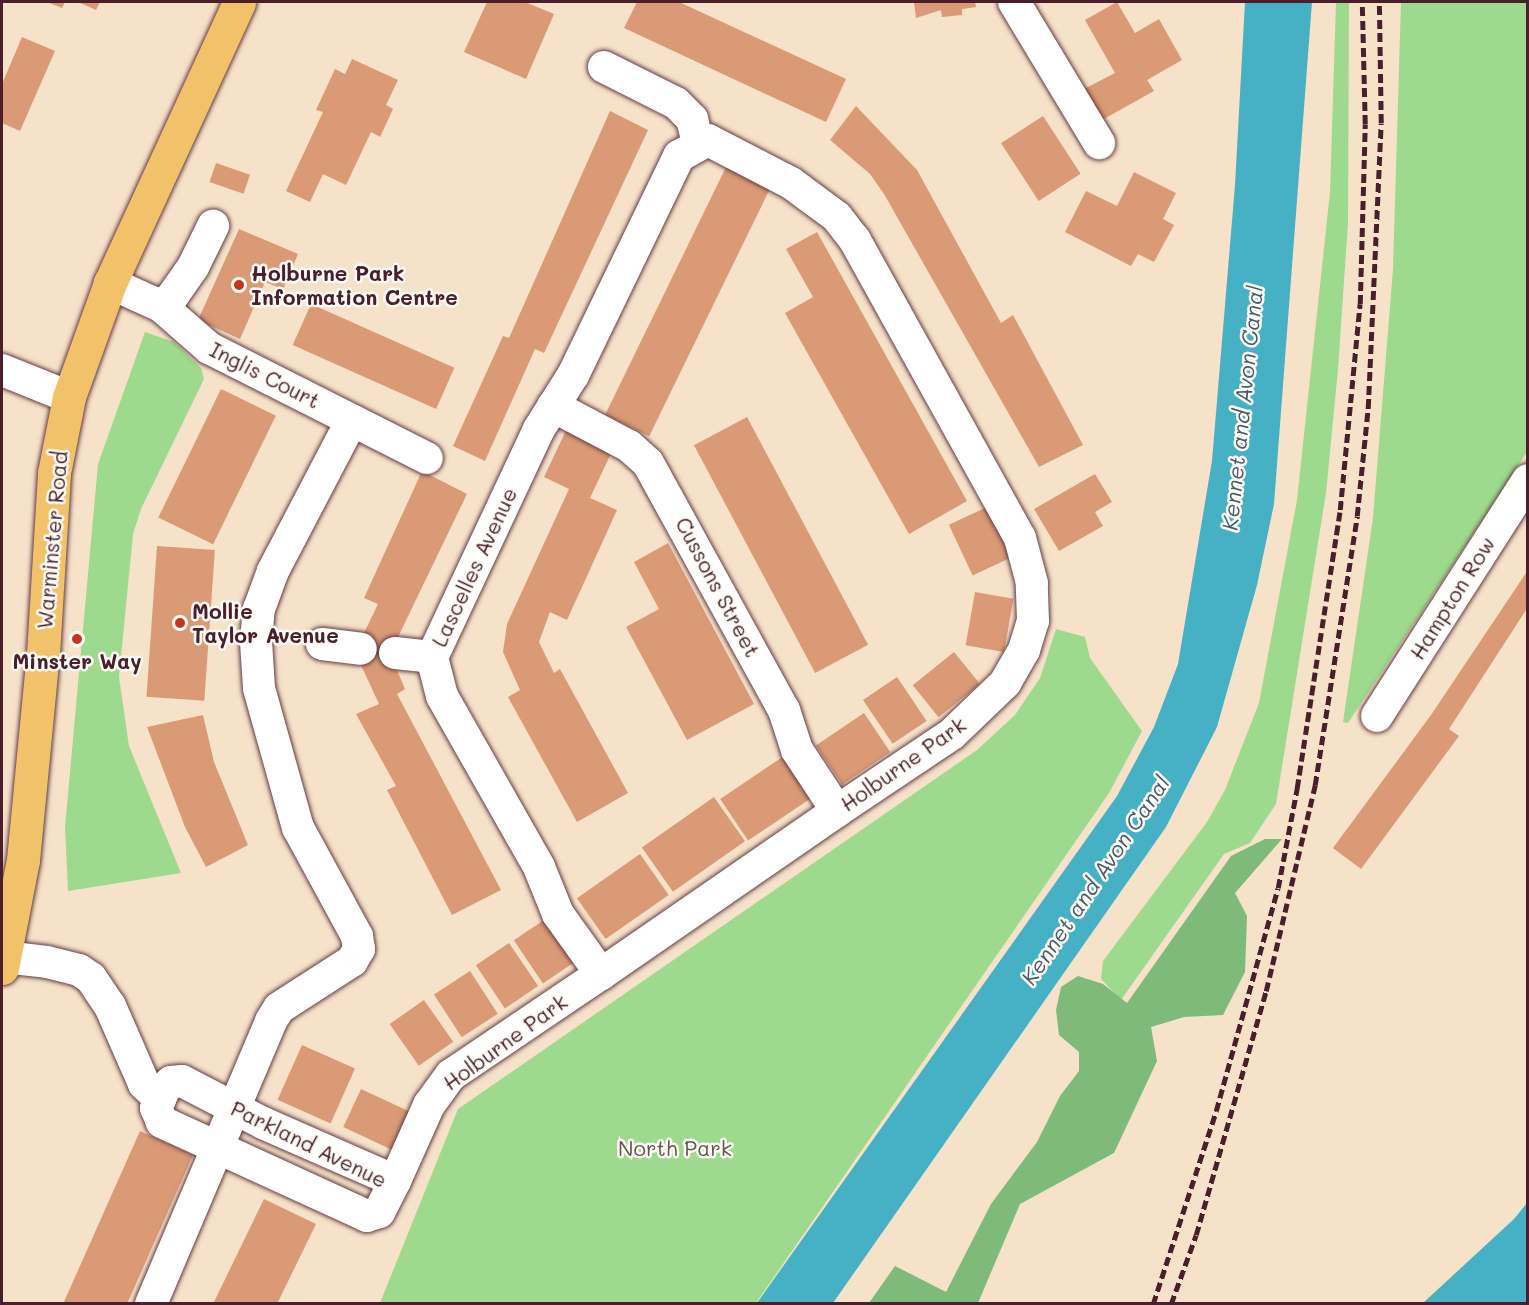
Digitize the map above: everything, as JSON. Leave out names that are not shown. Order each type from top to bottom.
[{"type":"highway","name":"Warminster Road","points":[[3,962],[23,860],[43,654],[54,473],[69,397],[111,283],[239,2]]},
{"type":"street","points":[[1014,2],[1099,143]]},
{"type":"street","points":[[604,67],[676,103],[692,119],[689,149]]},
{"type":"street","name":"Holburne Park","points":[[395,1181],[439,1088],[837,811],[952,734],[1005,683],[1024,650],[1033,621],[1032,583],[1020,538],[854,239],[837,218],[791,183],[717,142],[689,149]]},
{"type":"street","name":"Lascelles Avenue","points":[[601,974],[558,914],[539,867],[442,696],[432,657],[539,429],[573,375],[689,149]]},
{"type":"street","points":[[160,306],[193,267],[213,226]]},
{"type":"street","name":"Inglis Court","points":[[111,283],[160,306],[209,348],[427,458]]},
{"type":"street","points":[[2,370],[69,397]]},
{"type":"street","name":"Cussons Street","points":[[553,406],[630,446],[648,463],[784,710],[797,750],[837,811]]},
{"type":"street","points":[[151,1304],[279,1008],[352,961],[359,949],[357,936],[298,828],[259,688],[256,640],[259,609],[273,571],[352,420]]},
{"type":"street","name":"Hampton Row","points":[[1377,716],[1527,480]]},
{"type":"street","points":[[322,644],[361,649]]},
{"type":"street","points":[[395,653],[432,657]]},
{"type":"street","name":"Parkland Avenue","points":[[3,962],[47,962],[79,970],[91,978],[110,1006],[144,1084],[160,1100]]},
{"type":"street","name":"Parkland Avenue","points":[[182,1081],[234,1108],[395,1181],[379,1212],[367,1216],[162,1122],[156,1108],[160,1100],[171,1082],[182,1081]]},
{"type":"green space","points":[[1336,2],[1349,2],[1348,223],[1338,369],[1326,493],[1276,804],[1250,843],[1224,854],[1121,1000],[1101,979],[1103,961],[1207,822],[1225,790],[1259,703],[1297,500],[1330,192]]},
{"type":"green space","points":[[1401,2],[1527,2],[1527,452],[1348,723],[1343,722],[1373,518],[1393,269]]},
{"type":"green space","points":[[145,332],[174,342],[201,368],[204,379],[141,509],[133,534],[119,677],[129,746],[181,873],[68,891],[65,827],[98,464]]},
{"type":"green space","name":"North Park","points":[[1056,629],[1085,637],[1090,658],[1142,731],[1109,793],[756,1303],[380,1303],[458,1109],[977,750],[1015,715],[1040,678]]},
{"type":"green space","points":[[1265,839],[1282,839],[1235,893],[1247,916],[1245,972],[1223,1015],[1184,1017],[1151,1027],[1157,1061],[1114,1153],[1020,1204],[978,1303],[869,1303],[895,1266],[946,1292],[991,1204],[1037,1142],[1060,1096],[1079,1071],[1079,1052],[1059,1035],[1056,1010],[1061,987],[1078,976],[1103,984],[1127,1003],[1231,856]]},
{"type":"water","name":"Kennet and Avon Canal","points":[[1245,2],[1312,2],[1274,504],[1257,585],[1217,727],[1166,827],[833,1303],[757,1303],[1117,796],[1154,727],[1178,664],[1212,461],[1235,185]]},
{"type":"water","points":[[1527,1203],[1527,1303],[1423,1303],[1514,1219]]},
{"type":"building","points":[[47,2],[65,2],[62,8]]},
{"type":"building","points":[[78,2],[100,2],[96,10]]},
{"type":"building","points":[[487,2],[525,2],[554,14],[526,79],[464,52]]},
{"type":"building","points":[[637,2],[679,2],[846,79],[826,122],[624,28]]},
{"type":"building","points":[[914,2],[975,2],[976,7],[962,9],[962,15],[942,17],[941,10],[916,18]]},
{"type":"building","points":[[1117,2],[1135,33],[1159,19],[1182,60],[1147,80],[1154,91],[1102,120],[1084,89],[1115,73],[1085,20]]},
{"type":"building","points":[[22,37],[55,51],[20,131],[2,123],[2,84]]},
{"type":"building","points":[[352,59],[398,80],[386,105],[393,109],[380,137],[371,132],[346,185],[323,174],[310,202],[286,191],[323,112],[316,110],[335,69],[345,74]]},
{"type":"building","points":[[856,106],[917,170],[1001,323],[1013,315],[1083,445],[1039,467],[884,194],[870,174],[830,140]]},
{"type":"building","points":[[610,111],[648,130],[544,353],[535,349],[485,461],[453,446],[503,336],[509,338]]},
{"type":"building","points":[[1043,116],[1081,174],[1039,201],[1001,143]]},
{"type":"building","points":[[216,163],[250,175],[244,194],[209,182]]},
{"type":"building","points":[[727,165],[771,186],[649,436],[605,415]]},
{"type":"building","points":[[1134,172],[1176,193],[1163,219],[1174,225],[1154,262],[1138,254],[1131,266],[1065,232],[1086,191],[1117,206]]},
{"type":"building","name":"Holburne Park Information Centre","points":[[239,229],[298,254],[283,289],[265,282],[240,339],[198,320]]},
{"type":"building","points":[[817,232],[967,501],[909,534],[785,313],[813,297],[786,249]]},
{"type":"building","points":[[311,304],[454,368],[436,409],[293,345]]},
{"type":"building","name":"Mollie Taylor Avenue","points":[[221,389],[276,416],[213,544],[158,518]]},
{"type":"building","points":[[747,417],[868,645],[815,673],[694,445]]},
{"type":"building","points":[[569,424],[615,445],[590,498],[617,510],[567,620],[550,612],[539,642],[554,673],[560,669],[628,793],[577,822],[508,697],[520,690],[503,652],[507,624],[569,489],[544,477]]},
{"type":"building","points":[[422,471],[467,494],[399,635],[394,663],[405,689],[397,694],[501,890],[452,915],[387,790],[396,786],[356,714],[379,704],[360,663],[364,633],[378,604],[364,598]]},
{"type":"building","points":[[1095,474],[1112,502],[1095,512],[1103,526],[1059,551],[1034,509]]},
{"type":"building","points":[[987,507],[1011,558],[973,576],[949,525]]},
{"type":"building","points":[[668,543],[754,704],[687,740],[626,627],[659,609],[634,562]]},
{"type":"building","name":"Mollie Taylor Avenue","points":[[157,546],[215,550],[204,701],[146,697]]},
{"type":"building","points":[[1528,570],[1528,607],[1449,729],[1459,736],[1361,869],[1333,848],[1431,715]]},
{"type":"building","points":[[975,592],[1013,599],[1004,652],[966,645]]},
{"type":"building","points":[[954,652],[980,684],[939,717],[913,685]]},
{"type":"building","points":[[897,677],[927,721],[893,744],[863,700]]},
{"type":"building","points":[[864,713],[890,752],[842,784],[816,745]]},
{"type":"building","points":[[203,715],[214,762],[248,845],[206,867],[185,827],[147,727]]},
{"type":"building","points":[[784,756],[812,797],[748,841],[720,799]]},
{"type":"building","points":[[714,797],[745,841],[673,892],[642,847]]},
{"type":"building","points":[[640,854],[669,895],[606,939],[577,898]]},
{"type":"building","points":[[547,918],[576,961],[543,983],[514,940]]},
{"type":"building","points":[[509,943],[538,986],[505,1008],[476,965]]},
{"type":"building","points":[[470,971],[498,1014],[462,1037],[434,994]]},
{"type":"building","points":[[424,1000],[453,1042],[419,1066],[390,1024]]},
{"type":"building","points":[[302,1045],[355,1069],[331,1123],[278,1100]]},
{"type":"building","points":[[361,1089],[410,1112],[392,1150],[343,1127]]},
{"type":"building","points":[[140,1131],[193,1155],[127,1304],[63,1304]]},
{"type":"building","points":[[264,1199],[316,1224],[277,1304],[213,1304]]},
{"type":"railway","points":[[1153,1304],[1216,1111],[1278,888],[1297,788],[1340,510],[1360,304],[1365,124],[1362,2]]},
{"type":"railway","points":[[1171,1304],[1196,1235],[1266,991],[1315,785],[1357,516],[1368,408],[1381,123],[1379,2]]},
{"type":"place","name":"Holburne Park Information Centre","points":[[239,285]]},
{"type":"place","name":"Mollie Taylor Avenue","points":[[180,623]]},
{"type":"place","name":"Minster Way","points":[[77,639]]}]
